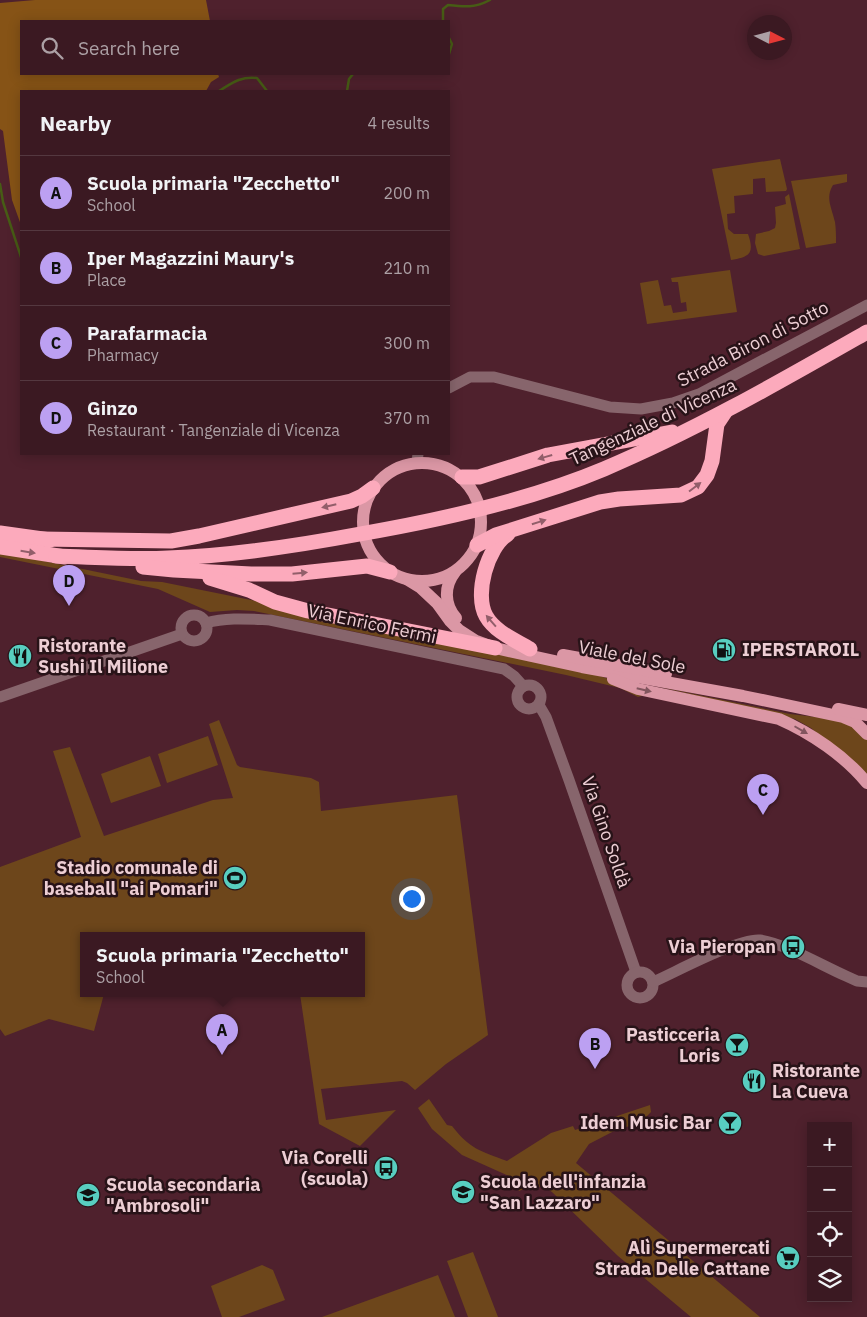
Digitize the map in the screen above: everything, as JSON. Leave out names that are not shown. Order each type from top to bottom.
[{"type":"highway","name":"Tangenziale di Vicenza","points":[[56,556],[166,558],[233,554],[420,524],[492,506],[603,470],[696,427],[867,332]]},
{"type":"highway","points":[[477,545],[496,535],[600,502],[681,495],[698,487],[707,475],[712,461],[718,424],[725,412]]},
{"type":"highway","points":[[462,477],[479,477],[548,456],[696,427]]},
{"type":"highway","points":[[0,533],[41,539],[171,541],[351,500],[362,496],[373,488]]},
{"type":"highway","points":[[517,528],[502,538],[495,546],[486,568],[481,590],[481,605],[487,618],[503,634],[530,649]]},
{"type":"highway","name":"Tangenziale di Vicenza","points":[[41,539],[97,546],[178,550],[296,545]]},
{"type":"highway","points":[[0,547],[56,556],[174,570],[292,574],[367,566],[390,572]]},
{"type":"highway","points":[[174,570],[218,580],[275,602],[308,611],[495,648]]},
{"type":"main road","name":"Viale del Sole","points":[[408,580],[424,582],[440,579],[454,572],[464,564],[477,545],[481,527],[480,509],[473,492],[462,477],[448,468],[417,458],[392,470],[373,488],[364,510],[364,534],[369,549],[378,562],[390,572],[421,588],[437,603],[459,630],[476,641],[495,648],[582,667],[743,696],[843,717],[855,722],[867,734]]},
{"type":"main road","name":"Viale del Sole","points":[[454,572],[449,581],[447,597],[452,613],[471,630],[488,638],[530,649],[630,666],[867,715]]},
{"type":"main road","points":[[582,667],[638,688],[779,719],[796,726],[819,740],[867,783]]},
{"type":"street","name":"Strada Biron di Sotto","points":[[450,387],[470,377],[494,377],[610,407],[641,409],[673,404],[699,394],[867,305]]},
{"type":"street","points":[[188,616],[198,616],[206,624],[207,628],[204,636],[198,641],[187,640],[182,634],[182,623],[188,616]]},
{"type":"street","name":"Via Enrico Fermi","points":[[206,624],[218,620],[241,618],[270,620],[504,669],[523,686],[531,685],[538,688],[542,698],[539,705]]},
{"type":"street","points":[[0,697],[182,634]]},
{"type":"street","points":[[523,686],[517,696],[519,704],[529,709],[539,705]]},
{"type":"street","name":"Via Gino Soldà","points":[[539,705],[546,717],[569,780],[636,972]]},
{"type":"street","points":[[652,982],[727,948],[748,941],[759,940],[775,944],[862,981],[867,988]]},
{"type":"street","points":[[636,972],[646,974],[652,982],[652,988],[647,996],[642,998],[635,997],[628,991],[627,984],[630,977],[636,972]]},
{"type":"shaded area","points":[[35,0],[206,0],[210,20],[20,20],[20,75],[218,75],[219,77],[211,82],[207,90],[20,90],[20,222],[12,200],[3,131],[0,129],[0,3]]},
{"type":"shaded area","points":[[780,159],[786,191],[766,192],[765,178],[753,179],[753,194],[734,196],[735,213],[727,214],[728,229],[734,234],[748,234],[751,246],[746,256],[731,260],[712,169]]},
{"type":"shaded area","points":[[847,174],[847,182],[833,185],[830,194],[836,230],[836,243],[806,248],[791,181]]},
{"type":"shaded area","points":[[789,194],[800,249],[764,256],[758,254],[755,243],[756,234],[775,228],[775,207],[786,204],[785,197]]},
{"type":"shaded area","points":[[730,270],[737,312],[647,324],[640,283],[658,280],[664,306],[671,305],[673,313],[687,311],[686,302],[681,303],[678,282],[672,282],[671,278]]},
{"type":"shaded area","points":[[0,552],[141,581],[162,582],[553,661],[631,686],[649,694],[638,697],[620,688],[566,675],[254,611],[210,612],[158,589],[0,557]]},
{"type":"shaded area","points":[[655,686],[790,714],[832,719],[859,728],[867,738],[867,777],[811,728],[795,719]]},
{"type":"shaded area","points":[[219,720],[237,765],[240,767],[311,778],[319,782],[321,811],[457,795],[488,1035],[446,1064],[415,1090],[402,1081],[321,1089],[326,1120],[396,1110],[360,1146],[319,1124],[300,997],[365,997],[365,932],[80,932],[80,997],[103,997],[94,1031],[49,1019],[5,1036],[0,1029],[0,867],[81,837],[53,751],[70,747],[104,836],[213,800],[233,798],[209,724]]},
{"type":"shaded area","points":[[208,736],[218,765],[167,783],[158,754]]},
{"type":"shaded area","points":[[150,756],[161,786],[111,803],[101,774]]},
{"type":"shaded area","points":[[429,1099],[447,1125],[452,1126],[470,1145],[482,1152],[507,1161],[551,1133],[573,1126],[575,1130],[650,1105],[651,1112],[640,1123],[616,1130],[589,1144],[576,1163],[760,1317],[691,1317],[618,1256],[552,1192],[536,1187],[519,1191],[511,1177],[462,1155],[432,1129],[418,1108]]},
{"type":"shaded area","points":[[473,1252],[498,1317],[468,1317],[447,1261]]},
{"type":"shaded area","points":[[262,1265],[273,1270],[285,1300],[239,1317],[222,1317],[211,1286]]},
{"type":"shaded area","points":[[438,1275],[455,1317],[322,1317]]},
{"type":"waterway","points":[[443,20],[443,9],[448,5],[470,6],[490,0]]},
{"type":"waterway","points":[[450,40],[452,44],[450,51]]},
{"type":"waterway","points":[[347,90],[349,79],[352,75]]},
{"type":"waterway","points":[[221,90],[246,78],[257,78],[266,90]]},
{"type":"waterway","points":[[0,184],[3,202],[20,254]]},
{"type":"place","name":"Ginzo","points":[[69,606]]},
{"type":"place","name":"IPERSTAROIL","points":[[724,650]]},
{"type":"place","name":"Ristorante Sushi Il Milione","points":[[20,656]]},
{"type":"place","name":"Parafarmacia","points":[[763,815]]},
{"type":"place","name":"Stadio comunale di baseball \"ai Pomari\"","points":[[235,878]]},
{"type":"place","name":"Via Pieropan","points":[[793,947]]},
{"type":"place","name":"Pasticceria Loris","points":[[737,1045]]},
{"type":"place","name":"Scuola primaria \"Zecchetto\"","points":[[222,1055]]},
{"type":"place","name":"Iper Magazzini Maury's","points":[[595,1069]]},
{"type":"place","name":"Ristorante La Cueva","points":[[754,1081]]},
{"type":"place","name":"Idem Music Bar","points":[[730,1123]]},
{"type":"place","name":"Via Corelli (scuola)","points":[[386,1168]]},
{"type":"place","name":"Scuola dell'infanzia \"San Lazzaro\"","points":[[463,1192]]},
{"type":"place","name":"Scuola secondaria \"Ambrosoli\"","points":[[88,1195]]},
{"type":"place","name":"Alì Supermercati Strada Delle Cattane","points":[[788,1258]]}]
